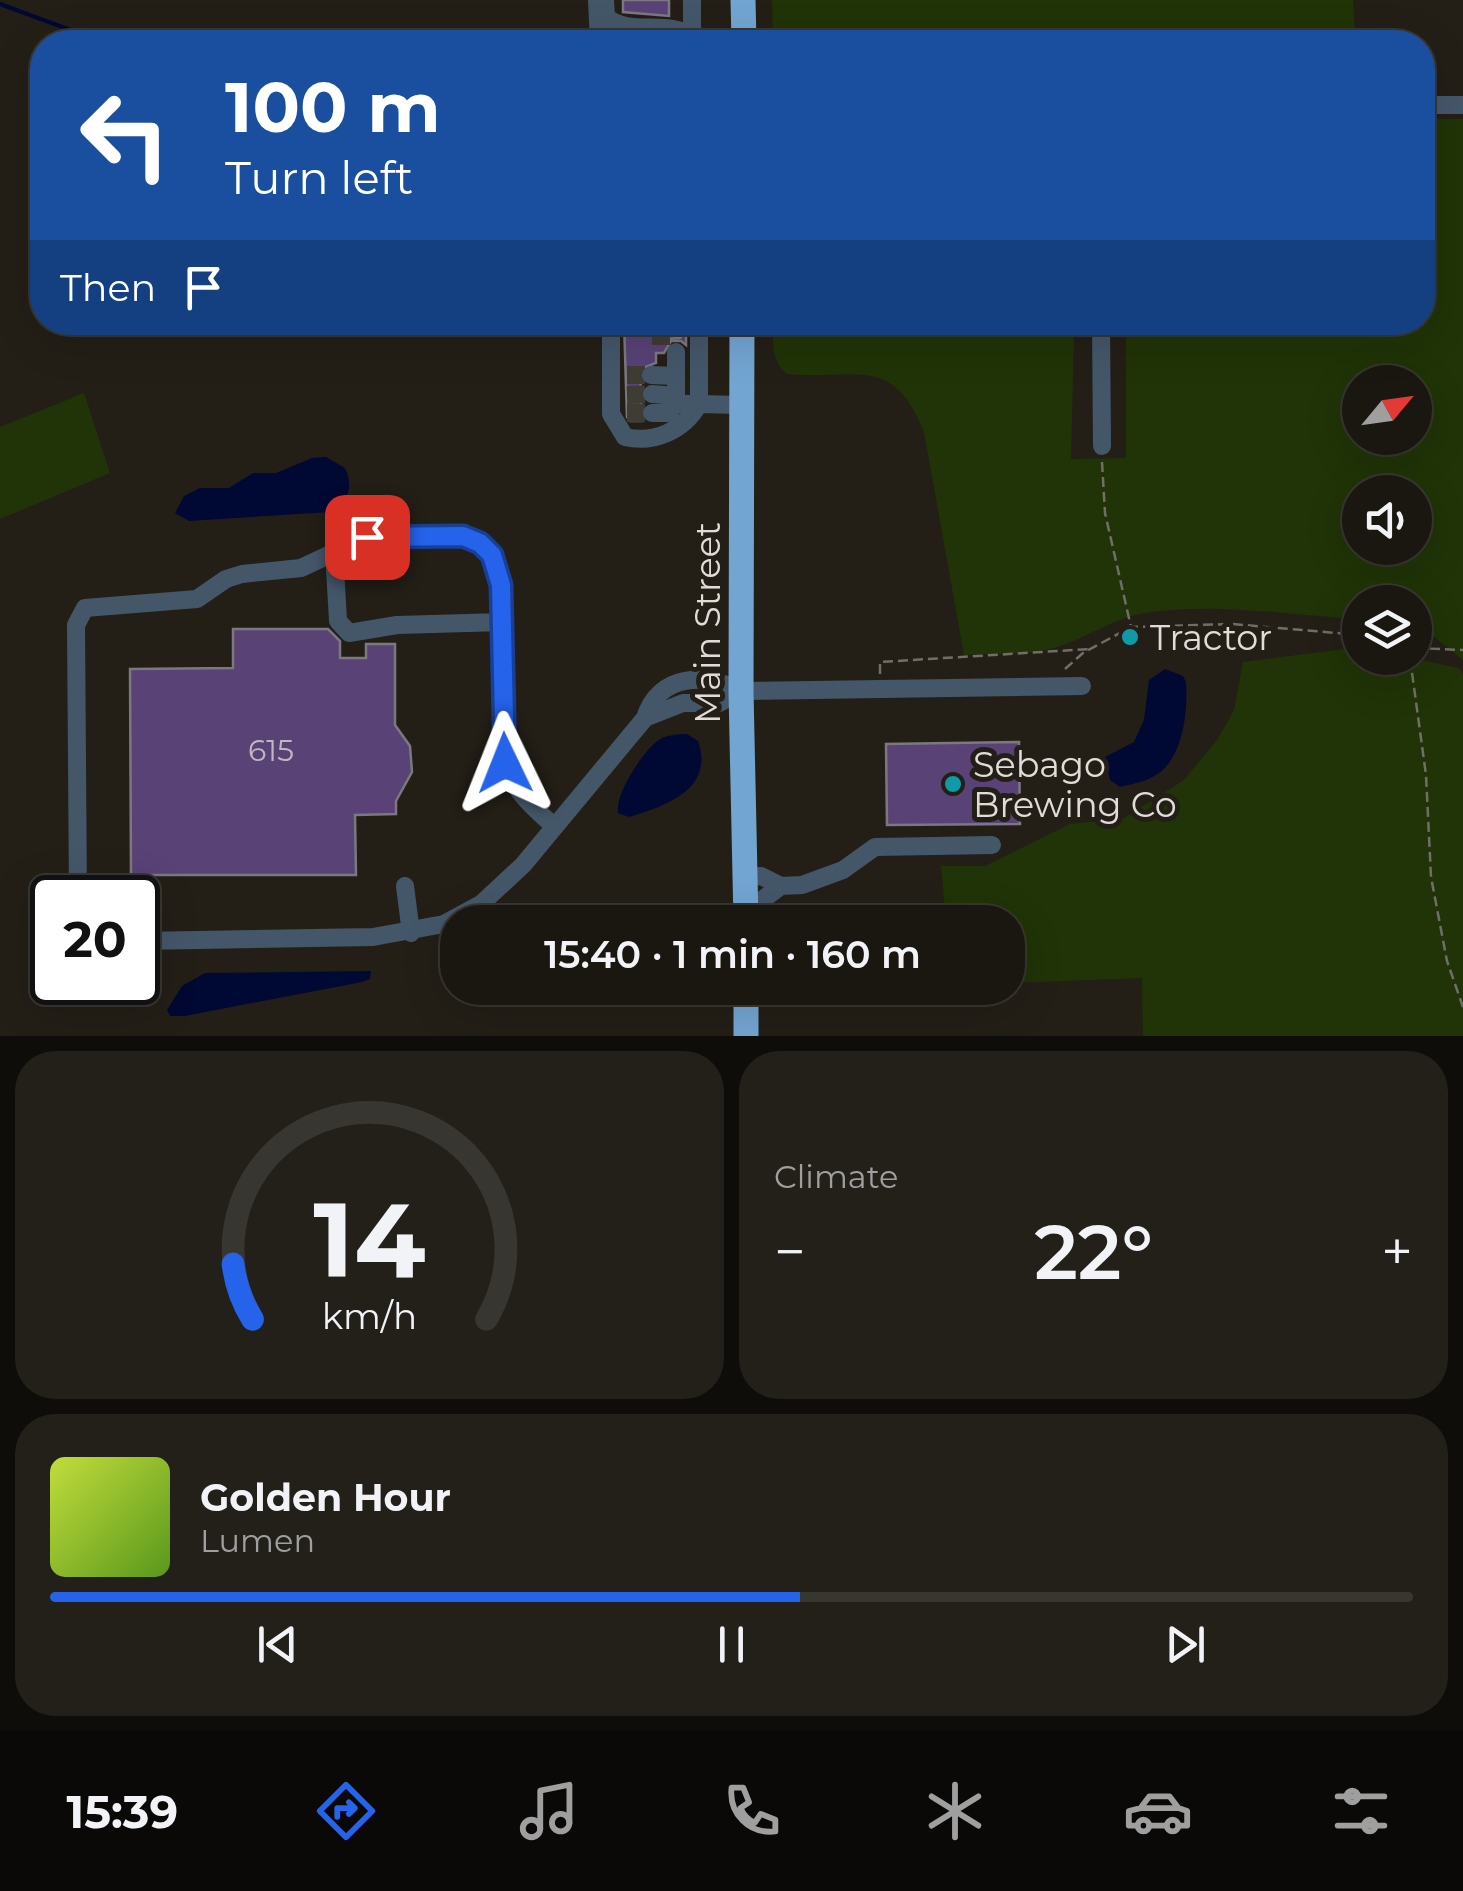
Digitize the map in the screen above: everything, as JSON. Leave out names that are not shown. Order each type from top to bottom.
[{"type":"highway","points":[[744,0],[744,30]]},
{"type":"highway","name":"Main Street","points":[[742,335],[741,691],[746,905]]},
{"type":"highway","points":[[746,1005],[746,1036]]},
{"type":"lane","points":[[597,0],[598,30]]},
{"type":"lane","points":[[605,0],[606,16],[620,26],[683,30]]},
{"type":"lane","points":[[692,0],[696,30]]},
{"type":"lane","points":[[1435,105],[1463,104]]},
{"type":"lane","points":[[612,335],[625,437],[637,440],[677,431],[700,404],[699,335]]},
{"type":"lane","points":[[1100,335],[1102,446]]},
{"type":"lane","points":[[673,377],[700,404],[742,405]]},
{"type":"lane","points":[[673,377],[651,394],[673,377]]},
{"type":"lane","points":[[78,875],[79,616],[94,604],[197,599],[242,574],[301,568],[367,537],[452,535],[472,539],[486,548],[498,564],[503,749],[507,772],[518,792],[554,826]]},
{"type":"lane","points":[[334,551],[338,622],[349,633],[397,625],[502,622]]},
{"type":"lane","points":[[160,941],[374,937],[444,924],[482,904],[523,865],[645,718],[683,703],[720,703],[741,691],[1082,686]]},
{"type":"lane","points":[[756,905],[782,886],[819,881],[876,847],[992,844]]},
{"type":"lane","points":[[744,877],[761,876],[782,886]]},
{"type":"lane","points":[[405,886],[411,933]]},
{"type":"path","points":[[1102,446],[1104,513],[1131,626]]},
{"type":"path","points":[[1054,687],[1063,670],[1131,626],[1232,624],[1342,633]]},
{"type":"path","points":[[881,680],[880,662],[1090,649]]},
{"type":"path","points":[[1432,649],[1463,650]]},
{"type":"path","points":[[1412,675],[1426,775],[1431,877],[1447,962],[1463,1007]]},
{"type":"green space","points":[[772,0],[1353,0],[1354,30],[773,30]]},
{"type":"green space","points":[[1435,119],[1463,119],[1463,660],[1432,635],[1432,585],[1342,585],[1342,618],[1229,609],[1151,612],[1046,650],[964,655],[924,432],[912,407],[899,390],[870,376],[787,374],[776,357],[773,335],[1074,335],[1071,459],[1126,458],[1125,335],[1435,335]]},
{"type":"green space","points":[[84,393],[110,473],[0,519],[0,427]]},
{"type":"green space","points":[[1342,649],[1342,675],[1432,675],[1432,662],[1459,668],[1463,674],[1463,1036],[1143,1036],[1142,978],[1025,982],[1025,905],[944,905],[941,866],[985,866],[1070,824],[1124,818],[1184,780],[1218,739],[1234,710],[1243,662]]},
{"type":"water","points":[[326,457],[345,468],[349,482],[345,499],[330,512],[189,521],[175,513],[184,496],[200,488],[229,488],[253,473],[276,473],[312,458]]},
{"type":"water","points":[[1165,669],[1183,676],[1186,682],[1185,718],[1179,743],[1159,773],[1120,787],[1110,780],[1105,757],[1134,742],[1144,720],[1149,680]]},
{"type":"water","points":[[687,734],[698,741],[701,758],[700,772],[693,783],[684,793],[658,807],[629,817],[618,813],[625,786],[650,748],[663,738]]},
{"type":"water","points":[[371,971],[370,979],[362,982],[185,1016],[170,1016],[167,1010],[182,986],[205,973]]},
{"type":"building","points":[[623,0],[669,0],[669,16],[623,12]]},
{"type":"building","points":[[624,335],[653,335],[660,339],[686,335],[686,345],[671,341],[664,353],[656,353],[656,363],[640,369],[642,421],[630,421]]},
{"type":"building","points":[[233,629],[328,629],[340,641],[340,658],[366,658],[366,644],[395,644],[395,725],[410,746],[412,772],[396,801],[396,814],[355,815],[356,875],[131,875],[130,669],[233,668]]},
{"type":"building","name":"Sebago Brewing Co","points":[[1019,742],[1020,824],[887,825],[886,744]]},
{"type":"waterway","points":[[0,4],[70,30]]},
{"type":"tunnel","points":[[661,335],[661,353]]},
{"type":"tunnel","points":[[627,375],[651,375]]},
{"type":"tunnel","points":[[627,395],[652,394]]},
{"type":"tunnel","points":[[627,413],[652,413]]},
{"type":"place","name":"Tractor","points":[[1130,637]]},
{"type":"place","name":"Sebago Brewing Co","points":[[953,784]]},
{"type":"route","points":[[367,537],[463,536],[480,543],[498,564],[505,763]]}]
